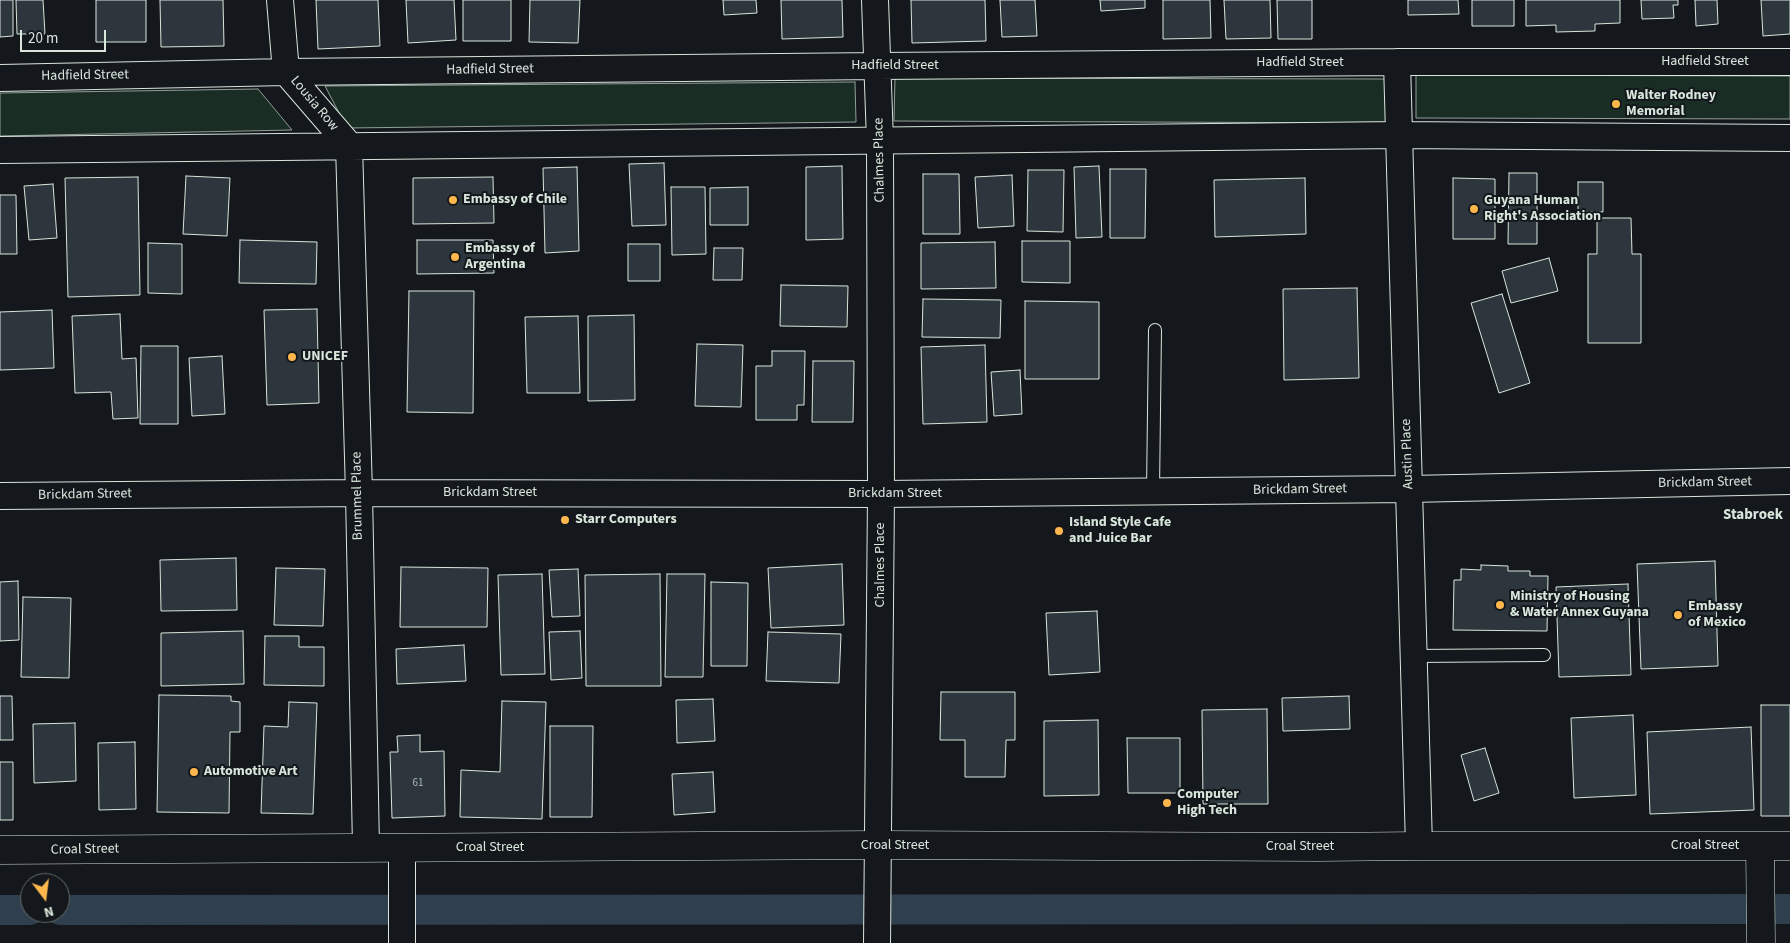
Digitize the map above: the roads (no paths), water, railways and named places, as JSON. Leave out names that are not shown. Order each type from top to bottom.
[{"type":"street","name":"Lousia Row","points":[[280,0],[286,72],[349,146]]},
{"type":"street","name":"Chalmes Place","points":[[875,0],[880,141],[881,494],[878,936]]},
{"type":"street","name":"Hadfield Street","points":[[0,78],[286,72],[878,66],[1397,62],[1790,62]]},
{"type":"street","name":"Austin Place","points":[[1397,62],[1419,846]]},
{"type":"street","points":[[0,150],[1399,135],[1790,138]]},
{"type":"street","name":"Brummel Place","points":[[349,146],[359,493],[366,847]]},
{"type":"street","name":"Brickdam Street","points":[[0,496],[359,493],[881,494],[1409,489],[1790,481]]},
{"type":"street","name":"Croal Street","points":[[0,850],[879,845],[1318,847],[1790,846]]},
{"type":"street","points":[[1760,846],[1761,936]]},
{"type":"street","points":[[402,848],[402,942]]},
{"type":"lane","points":[[1153,491],[1155,330]]},
{"type":"lane","points":[[1414,656],[1544,654]]},
{"type":"waterway","points":[[70,910],[1790,909]]},
{"type":"waterway","points":[[0,910],[20,910]]},
{"type":"place","name":"Walter Rodney Memorial","points":[[1616,104]]},
{"type":"place","name":"Embassy of Chile","points":[[453,200]]},
{"type":"place","name":"Guyana Human Right's Association","points":[[1474,209]]},
{"type":"place","name":"Embassy of Argentina","points":[[455,257]]},
{"type":"place","name":"UNICEF","points":[[292,357]]},
{"type":"place","name":"Starr Computers","points":[[565,520]]},
{"type":"place","name":"Island Style Cafe and Juice Bar","points":[[1059,531]]},
{"type":"place","name":"Ministry of Housing & Water Annex Guyana","points":[[1500,605]]},
{"type":"place","name":"Embassy of Mexico","points":[[1678,615]]},
{"type":"place","name":"Automotive Art","points":[[194,772]]},
{"type":"place","name":"Computer High Tech","points":[[1167,803]]},
{"type":"district","name":"Stabroek","points":[[1753,516]]}]
